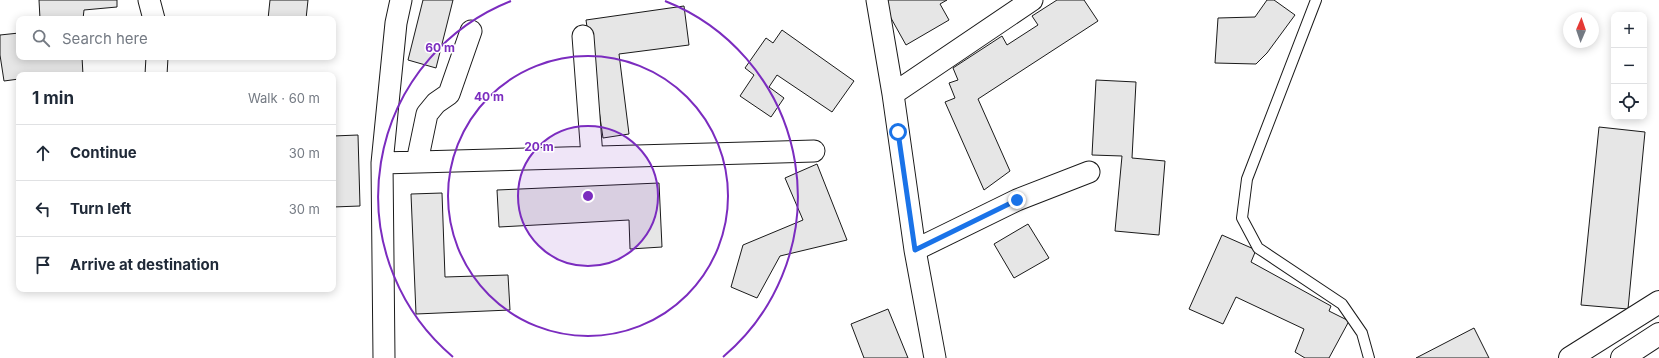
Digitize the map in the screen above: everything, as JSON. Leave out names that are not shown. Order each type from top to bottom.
[{"type":"street","points":[[149,0],[153,16]]},
{"type":"street","points":[[384,358],[382,163],[396,23],[401,0]]},
{"type":"street","points":[[877,0],[893,94],[915,250],[935,358]]},
{"type":"street","points":[[893,94],[1032,0]]},
{"type":"street","points":[[417,162],[427,114],[436,103],[449,94],[471,31]]},
{"type":"street","points":[[583,36],[592,157]]},
{"type":"street","points":[[156,72],[157,60]]},
{"type":"street","points":[[382,163],[814,151]]},
{"type":"street","points":[[915,250],[1017,200],[1089,172]]},
{"type":"street","points":[[1570,358],[1659,302]]},
{"type":"street","points":[[1622,358],[1659,334]]},
{"type":"lane","points":[[1316,0],[1247,179],[1242,218],[1258,248],[1342,304],[1362,334],[1369,358]]},
{"type":"building","points":[[39,0],[117,0],[117,7],[84,10],[83,16],[40,16]]},
{"type":"building","points":[[270,0],[308,0],[306,16],[268,16]]},
{"type":"building","points":[[423,0],[453,0],[436,68],[408,60]]},
{"type":"building","points":[[886,0],[947,0],[940,4],[949,20],[906,45],[882,2]]},
{"type":"building","points":[[1057,0],[1084,0],[1098,21],[978,99],[1010,171],[984,190],[945,102],[955,98],[949,83],[958,80],[953,68],[1002,36],[1007,45],[1038,25],[1032,16]]},
{"type":"building","points":[[1267,0],[1274,0],[1295,15],[1267,53],[1256,64],[1215,63],[1218,18],[1255,17]]},
{"type":"building","points":[[684,6],[689,45],[619,54],[629,134],[603,138],[586,20]]},
{"type":"building","points":[[782,30],[854,81],[832,112],[777,75],[769,87],[784,98],[771,117],[740,96],[754,75],[745,68],[766,38],[773,43]]},
{"type":"building","points":[[16,33],[16,60],[82,60],[83,72],[16,72],[16,79],[4,81],[0,55],[0,35]]},
{"type":"building","points":[[1096,80],[1136,82],[1132,158],[1165,161],[1159,235],[1115,231],[1122,156],[1092,155]]},
{"type":"building","points":[[1599,127],[1645,132],[1628,309],[1581,305]]},
{"type":"building","points":[[358,135],[360,206],[336,207],[336,136]]},
{"type":"building","points":[[817,164],[847,240],[780,256],[757,298],[731,287],[743,245],[803,220],[785,178]]},
{"type":"building","points":[[659,183],[662,247],[630,249],[629,220],[499,227],[497,190]]},
{"type":"building","points":[[442,193],[445,277],[508,275],[510,310],[416,314],[411,194]]},
{"type":"building","points":[[1028,224],[1049,258],[1014,278],[994,244]]},
{"type":"building","points":[[1222,235],[1256,250],[1251,262],[1331,306],[1329,311],[1349,321],[1329,358],[1305,358],[1295,352],[1304,329],[1236,297],[1223,324],[1189,309]]},
{"type":"building","points":[[888,309],[908,358],[864,358],[851,324]]},
{"type":"building","points":[[1474,328],[1489,358],[1416,358]]},
{"type":"route","points":[[898,132],[915,250],[1017,200]]}]
